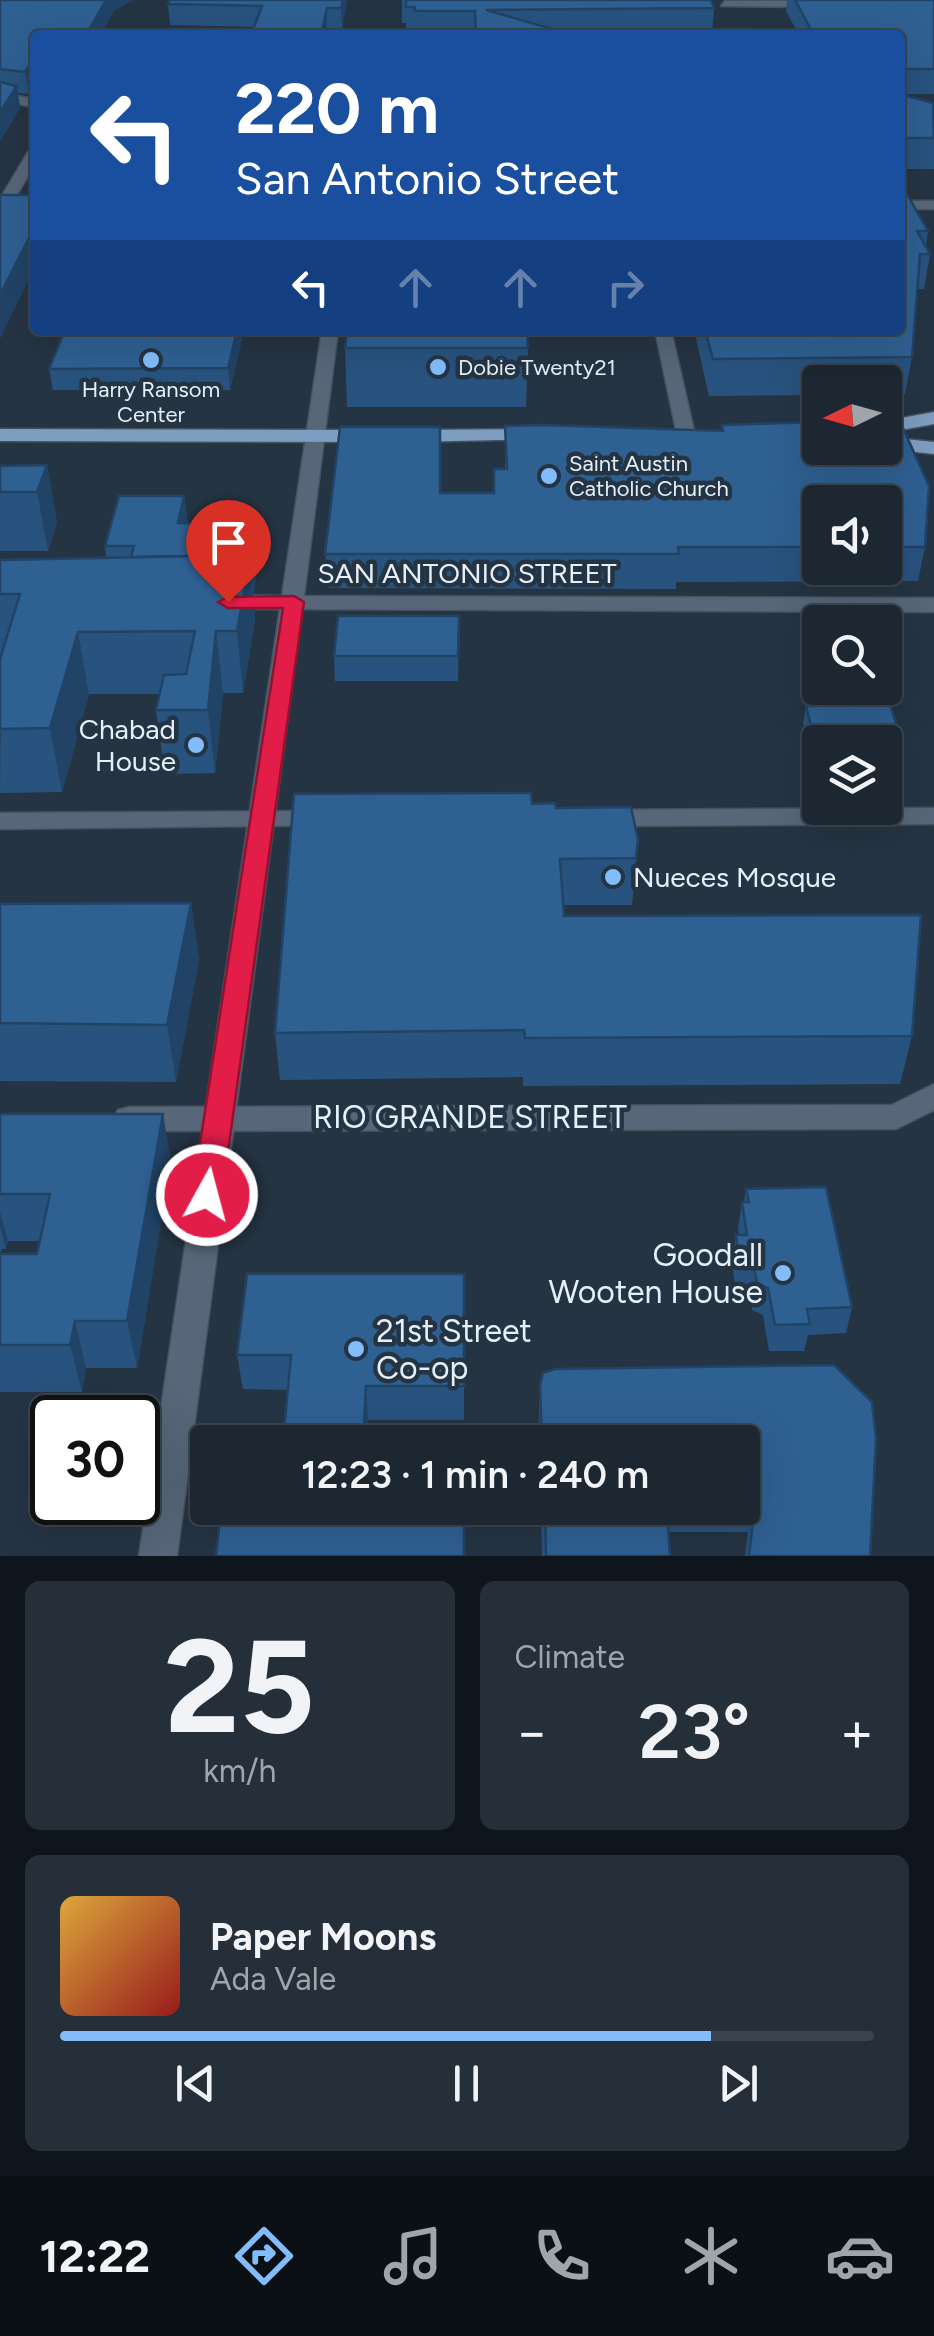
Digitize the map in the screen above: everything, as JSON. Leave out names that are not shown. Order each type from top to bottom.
[{"type":"main road","points":[[902,424],[934,418]]},
{"type":"main road","points":[[0,435],[567,435]]},
{"type":"main road","points":[[902,445],[934,448]]},
{"type":"street","points":[[732,22],[724,2],[842,4]]},
{"type":"street","points":[[0,98],[30,102]]},
{"type":"street","points":[[0,212],[30,161]]},
{"type":"street","points":[[905,192],[934,192]]},
{"type":"street","points":[[905,205],[934,206]]},
{"type":"street","points":[[158,1556],[329,335]]},
{"type":"street","points":[[664,335],[686,435]]},
{"type":"street","name":"SAN ANTONIO STREET","points":[[190,602],[934,605]]},
{"type":"street","points":[[582,818],[934,816]]},
{"type":"street","points":[[0,820],[344,819]]},
{"type":"street","name":"RIO GRANDE STREET","points":[[90,1120],[896,1116],[934,1096]]},
{"type":"building","points":[[0,0],[106,0],[89,30],[30,30],[30,64],[25,72],[0,69]]},
{"type":"building","points":[[170,0],[343,0],[341,8],[327,8],[322,30],[253,30],[262,6],[168,4]]},
{"type":"building","points":[[406,0],[711,0],[714,8],[486,10],[556,30],[476,30],[475,11],[415,11],[415,7],[406,7]]},
{"type":"building","points":[[795,0],[934,0],[934,69],[905,69],[905,30],[811,30]]},
{"type":"building","points":[[0,82],[17,86],[0,112]]},
{"type":"building","points":[[905,95],[933,103],[934,138],[905,138]]},
{"type":"building","points":[[905,191],[928,231],[917,231],[930,254],[920,254],[912,357],[713,359],[706,335],[905,335]]},
{"type":"building","points":[[0,195],[30,195],[30,236],[0,295]]},
{"type":"building","points":[[63,335],[236,335],[228,368],[49,369]]},
{"type":"building","points":[[346,335],[527,335],[528,348],[345,348]]},
{"type":"building","points":[[802,423],[802,465],[902,465],[903,428],[929,486],[925,547],[902,547],[902,485],[802,485],[802,547],[678,547],[679,554],[325,554],[340,427],[440,427],[440,493],[494,493],[494,469],[507,469],[505,426],[723,431],[722,425]]},
{"type":"building","points":[[47,465],[37,492],[0,492],[0,466]]},
{"type":"building","points":[[119,496],[184,496],[178,523],[257,524],[251,563],[245,555],[131,557],[134,546],[105,546]]},
{"type":"building","points":[[245,555],[245,559],[250,559],[237,631],[216,631],[208,710],[156,710],[164,675],[186,674],[195,631],[78,632],[50,728],[0,729],[0,659],[20,594],[0,594],[0,560]]},
{"type":"building","points":[[338,616],[459,616],[458,656],[334,656]]},
{"type":"building","points":[[890,705],[897,725],[811,725],[806,706]]},
{"type":"building","points":[[531,793],[532,804],[555,803],[556,808],[631,807],[638,840],[636,858],[560,859],[564,916],[921,915],[912,1036],[525,1038],[524,1030],[275,1033],[294,794]]},
{"type":"building","points":[[191,903],[167,1025],[0,1023],[0,904]]},
{"type":"building","points":[[0,1114],[163,1114],[127,1321],[75,1321],[70,1345],[0,1345],[0,1254],[37,1254],[50,1194],[0,1194]]},
{"type":"building","name":"Goodall Wooten House","points":[[826,1187],[852,1307],[807,1309],[810,1324],[775,1325],[768,1288],[757,1283],[752,1258],[739,1258],[736,1235],[747,1235],[742,1202],[749,1202],[746,1189]]},
{"type":"building","name":"21st Street Co-op","points":[[247,1274],[464,1274],[464,1386],[366,1386],[364,1425],[285,1425],[291,1355],[237,1355]]},
{"type":"building","points":[[834,1365],[872,1402],[876,1438],[870,1556],[749,1556],[753,1525],[760,1525],[760,1425],[541,1425],[540,1385],[543,1373],[555,1369]]},
{"type":"building","points":[[219,1525],[464,1525],[464,1556],[216,1556]]},
{"type":"building","points":[[545,1525],[668,1525],[670,1556],[546,1556]]},
{"type":"place","name":"Harry Ransom Center","points":[[151,360]]},
{"type":"place","name":"Dobie Twenty21","points":[[438,367]]},
{"type":"place","name":"Saint Austin Catholic Church","points":[[549,476]]},
{"type":"place","name":"Chabad House","points":[[196,745]]},
{"type":"place","name":"Nueces Mosque","points":[[613,877]]},
{"type":"place","name":"Goodall Wooten House","points":[[783,1273]]},
{"type":"place","name":"21st Street Co-op","points":[[356,1349]]},
{"type":"route","points":[[207,1195],[294,602],[228,602]]}]
